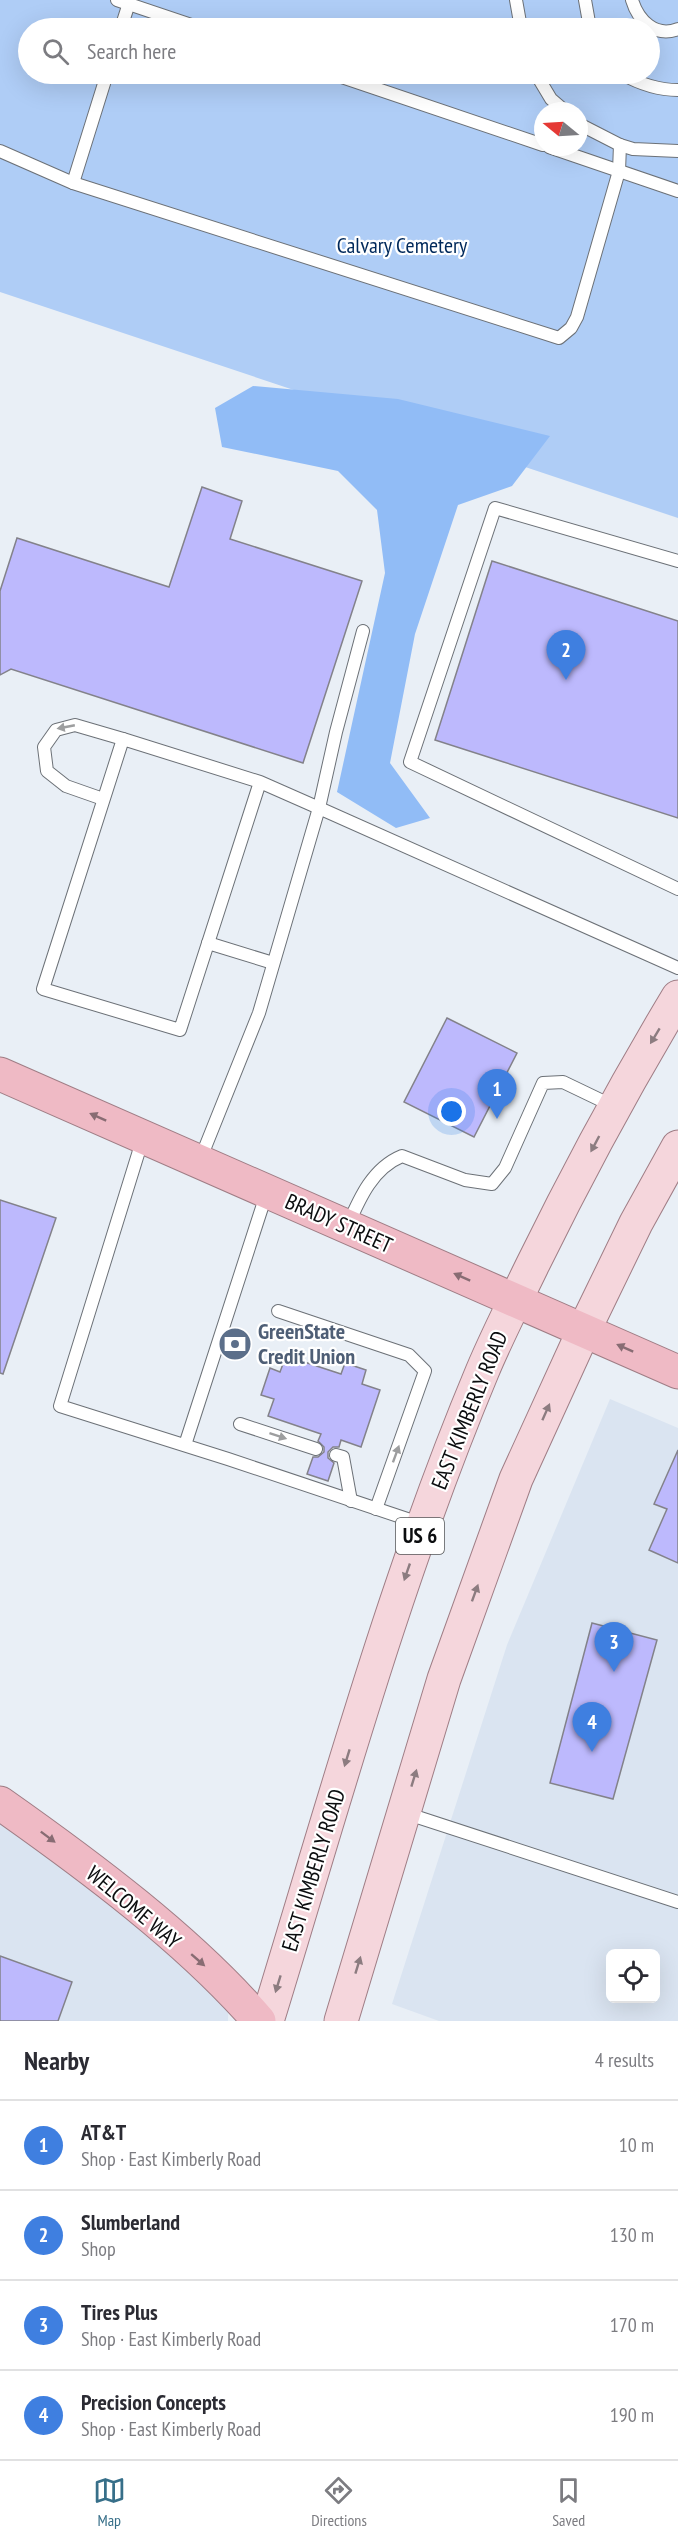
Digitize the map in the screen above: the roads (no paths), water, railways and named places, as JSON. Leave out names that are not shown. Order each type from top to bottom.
[{"type":"highway","name":"BRADY STREET","points":[[0,1074],[678,1372]]},
{"type":"highway","name":"WELCOME WAY","points":[[0,1803],[47,1836],[139,1908],[228,1986],[259,2021]]},
{"type":"main road","name":"EAST KIMBERLY ROAD","points":[[267,2021],[371,1682],[423,1525],[483,1368],[515,1300],[614,1107],[678,998]]},
{"type":"main road","points":[[341,2021],[444,1678],[516,1479],[636,1223],[678,1147]]},
{"type":"lane","points":[[516,0],[519,18]]},
{"type":"lane","points":[[585,0],[588,18]]},
{"type":"lane","points":[[632,0],[640,18]]},
{"type":"lane","points":[[122,18],[125,1],[172,18]]},
{"type":"lane","points":[[660,31],[671,32],[678,29]]},
{"type":"lane","points":[[73,183],[104,84]]},
{"type":"lane","points":[[363,84],[534,142]]},
{"type":"lane","points":[[542,84],[554,102]]},
{"type":"lane","points":[[640,84],[663,90],[678,90]]},
{"type":"lane","points":[[588,129],[633,149],[678,151]]},
{"type":"lane","points":[[0,151],[73,183],[559,338],[571,328],[577,316],[619,171],[620,145]]},
{"type":"lane","points":[[575,156],[678,191]]},
{"type":"lane","points":[[678,561],[495,508],[410,762],[678,889]]},
{"type":"lane","points":[[200,1161],[259,1013],[320,808],[336,732],[363,631]]},
{"type":"lane","points":[[104,799],[66,786],[47,771],[44,747],[56,730],[75,725],[260,782],[678,968]]},
{"type":"lane","points":[[123,739],[44,989],[180,1029],[260,782]]},
{"type":"lane","points":[[208,943],[273,963]]},
{"type":"lane","points":[[348,1227],[361,1194],[388,1162],[402,1156],[465,1180],[492,1184],[505,1168],[543,1083],[563,1082],[614,1107]]},
{"type":"lane","points":[[143,1137],[60,1406],[185,1445],[423,1525]]},
{"type":"lane","points":[[185,1445],[267,1191]]},
{"type":"lane","points":[[278,1311],[409,1355],[425,1371],[376,1509]]},
{"type":"lane","points":[[240,1424],[316,1449]]},
{"type":"lane","points":[[336,1455],[343,1457],[351,1501]]},
{"type":"lane","points":[[404,1813],[678,1902]]},
{"type":"place","name":"Slumberland","points":[[566,680]]},
{"type":"place","name":"AT&T","points":[[497,1119]]},
{"type":"place","name":"GreenState Credit Union","points":[[235,1344]]},
{"type":"place","name":"Tires Plus","points":[[614,1672]]},
{"type":"place","name":"Precision Concepts","points":[[592,1752]]},
{"type":"park label","name":"Calvary Cemetery","points":[[402,245]]}]
